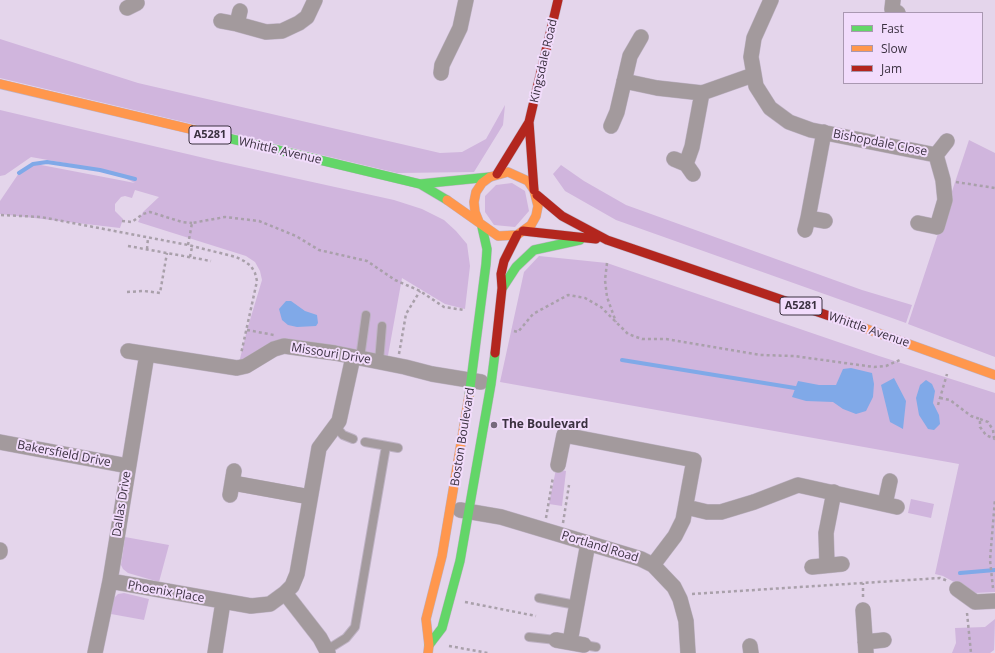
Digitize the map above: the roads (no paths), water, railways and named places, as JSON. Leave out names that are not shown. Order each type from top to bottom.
[{"type":"main road","name":"Kingsdale Road","points":[[536,192],[529,122],[558,0]]},
{"type":"main road","name":"Whittle Avenue","points":[[0,84],[420,184],[458,206],[481,224]]},
{"type":"main road","name":"Kingsdale Road","points":[[493,175],[529,122]]},
{"type":"main road","name":"A5281","points":[[493,175],[508,172],[518,175],[528,181],[536,192]]},
{"type":"main road","name":"Whittle Avenue","points":[[420,184],[493,175]]},
{"type":"main road","points":[[481,224],[475,212],[474,202],[476,192],[482,183],[493,175]]},
{"type":"main road","name":"Whittle Avenue","points":[[536,192],[562,216],[607,240],[868,329],[995,375]]},
{"type":"main road","points":[[520,233],[531,225],[536,216],[538,206],[536,192]]},
{"type":"main road","name":"A5281","points":[[481,224],[498,236],[520,233]]},
{"type":"main road","name":"Boston Boulevard","points":[[429,649],[426,619],[442,556],[451,510],[472,381],[487,249],[481,224]]},
{"type":"main road","name":"Whittle Avenue","points":[[520,233],[607,240]]},
{"type":"main road","name":"Boston Boulevard","points":[[429,649],[442,628],[460,561],[490,384],[502,288],[501,274],[504,261],[520,233]]},
{"type":"main road","points":[[502,288],[516,267],[534,250],[546,246],[589,238]]},
{"type":"street","points":[[221,21],[238,18],[266,32],[282,31],[299,23],[307,17],[315,0]]},
{"type":"street","points":[[441,76],[442,65],[460,28],[466,0]]},
{"type":"street","name":"Bishopdale Close","points":[[771,0],[754,38],[751,57],[753,75],[762,97],[779,115],[799,127],[936,155]]},
{"type":"street","points":[[610,126],[617,112],[630,56],[641,37]]},
{"type":"street","points":[[624,81],[657,88],[702,92],[753,75]]},
{"type":"street","points":[[684,166],[692,147],[702,92]]},
{"type":"street","name":"Bishopdale Close","points":[[824,132],[806,224],[825,221]]},
{"type":"street","name":"Bishopdale Close","points":[[936,155],[947,141]]},
{"type":"street","name":"Bishopdale Close","points":[[918,223],[935,233],[945,200],[943,180],[936,155]]},
{"type":"street","name":"Missouri Drive","points":[[147,354],[237,368],[246,366],[274,349],[284,346],[356,357],[398,365],[432,374],[490,384]]},
{"type":"street","points":[[128,351],[147,354]]},
{"type":"street","name":"Dallas Drive","points":[[95,653],[110,581],[147,354]]},
{"type":"street","name":"Phoenix Place","points":[[110,581],[223,602],[260,606],[274,602],[285,594],[292,586],[297,574],[319,448],[323,440],[336,427],[342,414],[356,357]]},
{"type":"street","points":[[558,465],[564,434],[694,460],[686,507],[679,529],[654,565]]},
{"type":"street","name":"Bakersfield Drive","points":[[0,442],[128,466]]},
{"type":"street","points":[[686,507],[706,512],[721,512],[734,509],[798,485],[891,505],[890,481]]},
{"type":"street","points":[[232,483],[310,497]]},
{"type":"street","points":[[834,492],[819,566],[842,564]]},
{"type":"street","name":"Portland Road","points":[[451,510],[501,517],[641,559],[654,565],[674,587],[680,599],[686,621],[688,653]]},
{"type":"street","points":[[576,643],[576,605],[588,543]]},
{"type":"street","points":[[957,589],[976,602],[995,601]]},
{"type":"street","points":[[285,594],[320,638],[327,652]]},
{"type":"street","points":[[215,653],[223,602]]},
{"type":"street","points":[[863,610],[866,647],[884,640]]},
{"type":"lane","points":[[356,357],[366,315]]},
{"type":"lane","points":[[378,362],[382,326]]},
{"type":"lane","points":[[336,427],[342,435],[353,439]]},
{"type":"lane","points":[[365,442],[398,448]]},
{"type":"lane","points":[[327,652],[346,638],[355,627],[386,446]]},
{"type":"lane","points":[[539,598],[576,605]]},
{"type":"lane","points":[[529,637],[576,643]]},
{"type":"water","points":[[286,301],[291,301],[305,311],[317,315],[318,323],[316,326],[297,327],[288,325],[282,320],[279,309]]},
{"type":"water","points":[[851,368],[872,373],[874,384],[873,397],[866,411],[856,414],[843,409],[833,402],[806,401],[792,397],[798,381],[819,385],[836,385],[843,369]]},
{"type":"water","points":[[894,378],[906,401],[903,429],[890,422],[881,385]]},
{"type":"water","points":[[926,380],[932,384],[935,391],[933,403],[939,415],[940,424],[934,430],[928,429],[919,415],[916,398],[920,385]]},
{"type":"waterway","points":[[19,173],[33,164],[47,162],[100,170],[135,179]]},
{"type":"waterway","points":[[622,360],[795,388]]},
{"type":"waterway","points":[[960,573],[995,570]]},
{"type":"place","name":"The Boulevard","points":[[494,425]]}]
